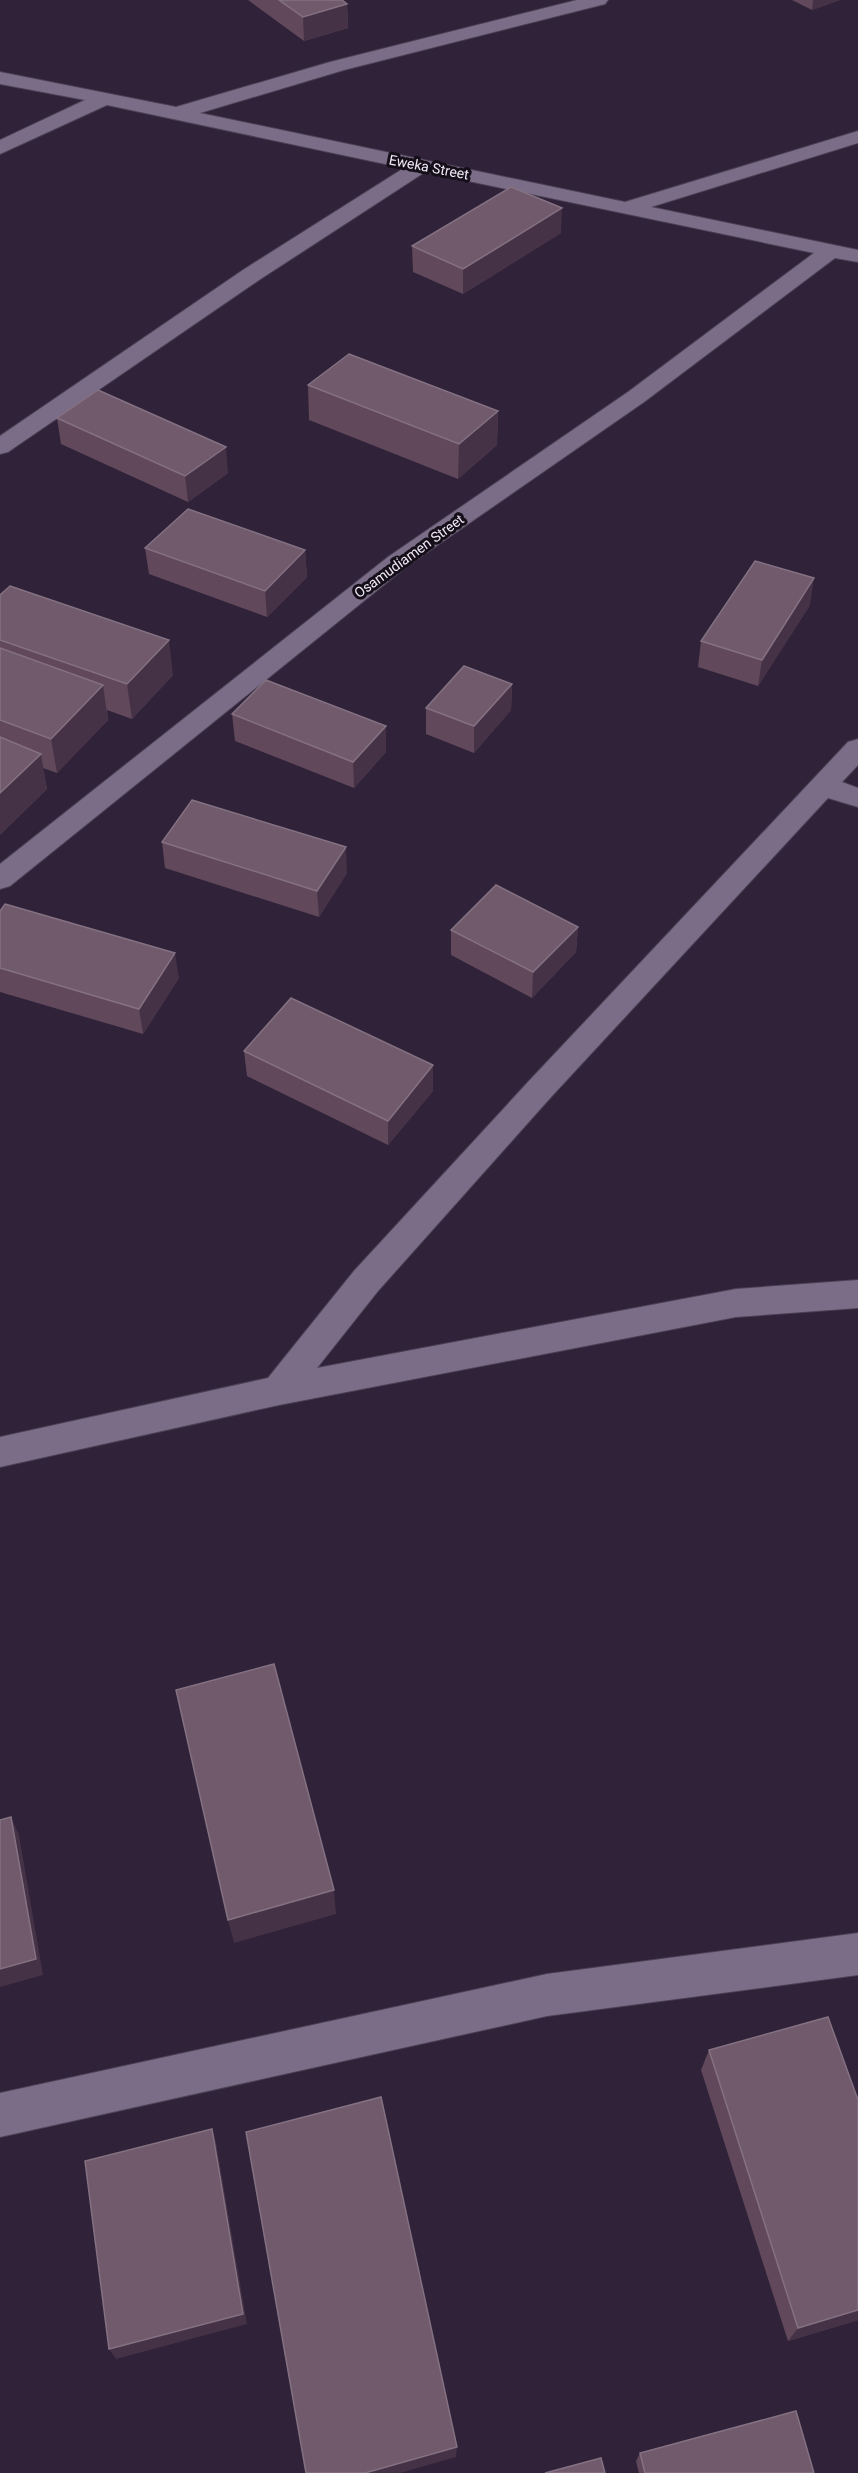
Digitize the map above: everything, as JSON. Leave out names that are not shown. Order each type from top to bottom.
[{"type":"street","points":[[176,114],[337,66],[599,0]]},
{"type":"street","name":"Eweka Street","points":[[0,78],[106,98],[858,256]]},
{"type":"street","points":[[0,148],[106,98]]},
{"type":"street","points":[[630,207],[858,137]]},
{"type":"street","points":[[0,447],[251,275],[421,166]]},
{"type":"street","name":"Osamudiamen Street","points":[[0,879],[397,562],[636,397],[832,250]]},
{"type":"street","points":[[279,1390],[374,1273],[540,1089],[858,748]]},
{"type":"street","points":[[823,786],[858,798]]},
{"type":"street","points":[[0,1452],[279,1390],[736,1303],[858,1294]]},
{"type":"street","points":[[0,2115],[547,1995],[858,1954]]},
{"type":"building","points":[[279,0],[342,0],[347,4],[303,17]]},
{"type":"building","points":[[511,187],[562,208],[463,269],[412,246]]},
{"type":"building","points":[[349,354],[498,411],[459,444],[308,385]]},
{"type":"building","points":[[98,390],[226,447],[185,476],[57,418]]},
{"type":"building","points":[[188,509],[305,550],[265,591],[145,548]]},
{"type":"building","points":[[755,561],[814,578],[762,660],[701,641]]},
{"type":"building","points":[[10,586],[169,640],[127,684],[0,640],[0,595]]},
{"type":"building","points":[[0,648],[103,685],[51,739],[0,720]]},
{"type":"building","points":[[464,666],[512,684],[474,726],[426,708]]},
{"type":"building","points":[[266,680],[386,726],[353,762],[232,714]]},
{"type":"building","points":[[0,737],[41,754],[0,793]]},
{"type":"building","points":[[192,800],[346,847],[317,891],[162,842]]},
{"type":"building","points":[[496,885],[578,927],[533,972],[451,930]]},
{"type":"building","points":[[5,904],[175,953],[139,1009],[0,968],[0,911]]},
{"type":"building","points":[[291,998],[433,1065],[388,1121],[244,1051]]},
{"type":"building","points":[[274,1664],[334,1890],[228,1920],[176,1690]]},
{"type":"building","points":[[11,1817],[36,1959],[0,1969],[0,1820]]},
{"type":"building","points":[[828,2017],[858,2100],[858,2310],[798,2328],[709,2050]]},
{"type":"building","points":[[381,2097],[457,2447],[365,2473],[306,2473],[246,2132]]},
{"type":"building","points":[[212,2129],[243,2314],[109,2349],[85,2161]]},
{"type":"building","points":[[796,2411],[814,2473],[645,2473],[640,2453]]},
{"type":"building","points":[[601,2458],[605,2473],[545,2473]]}]
